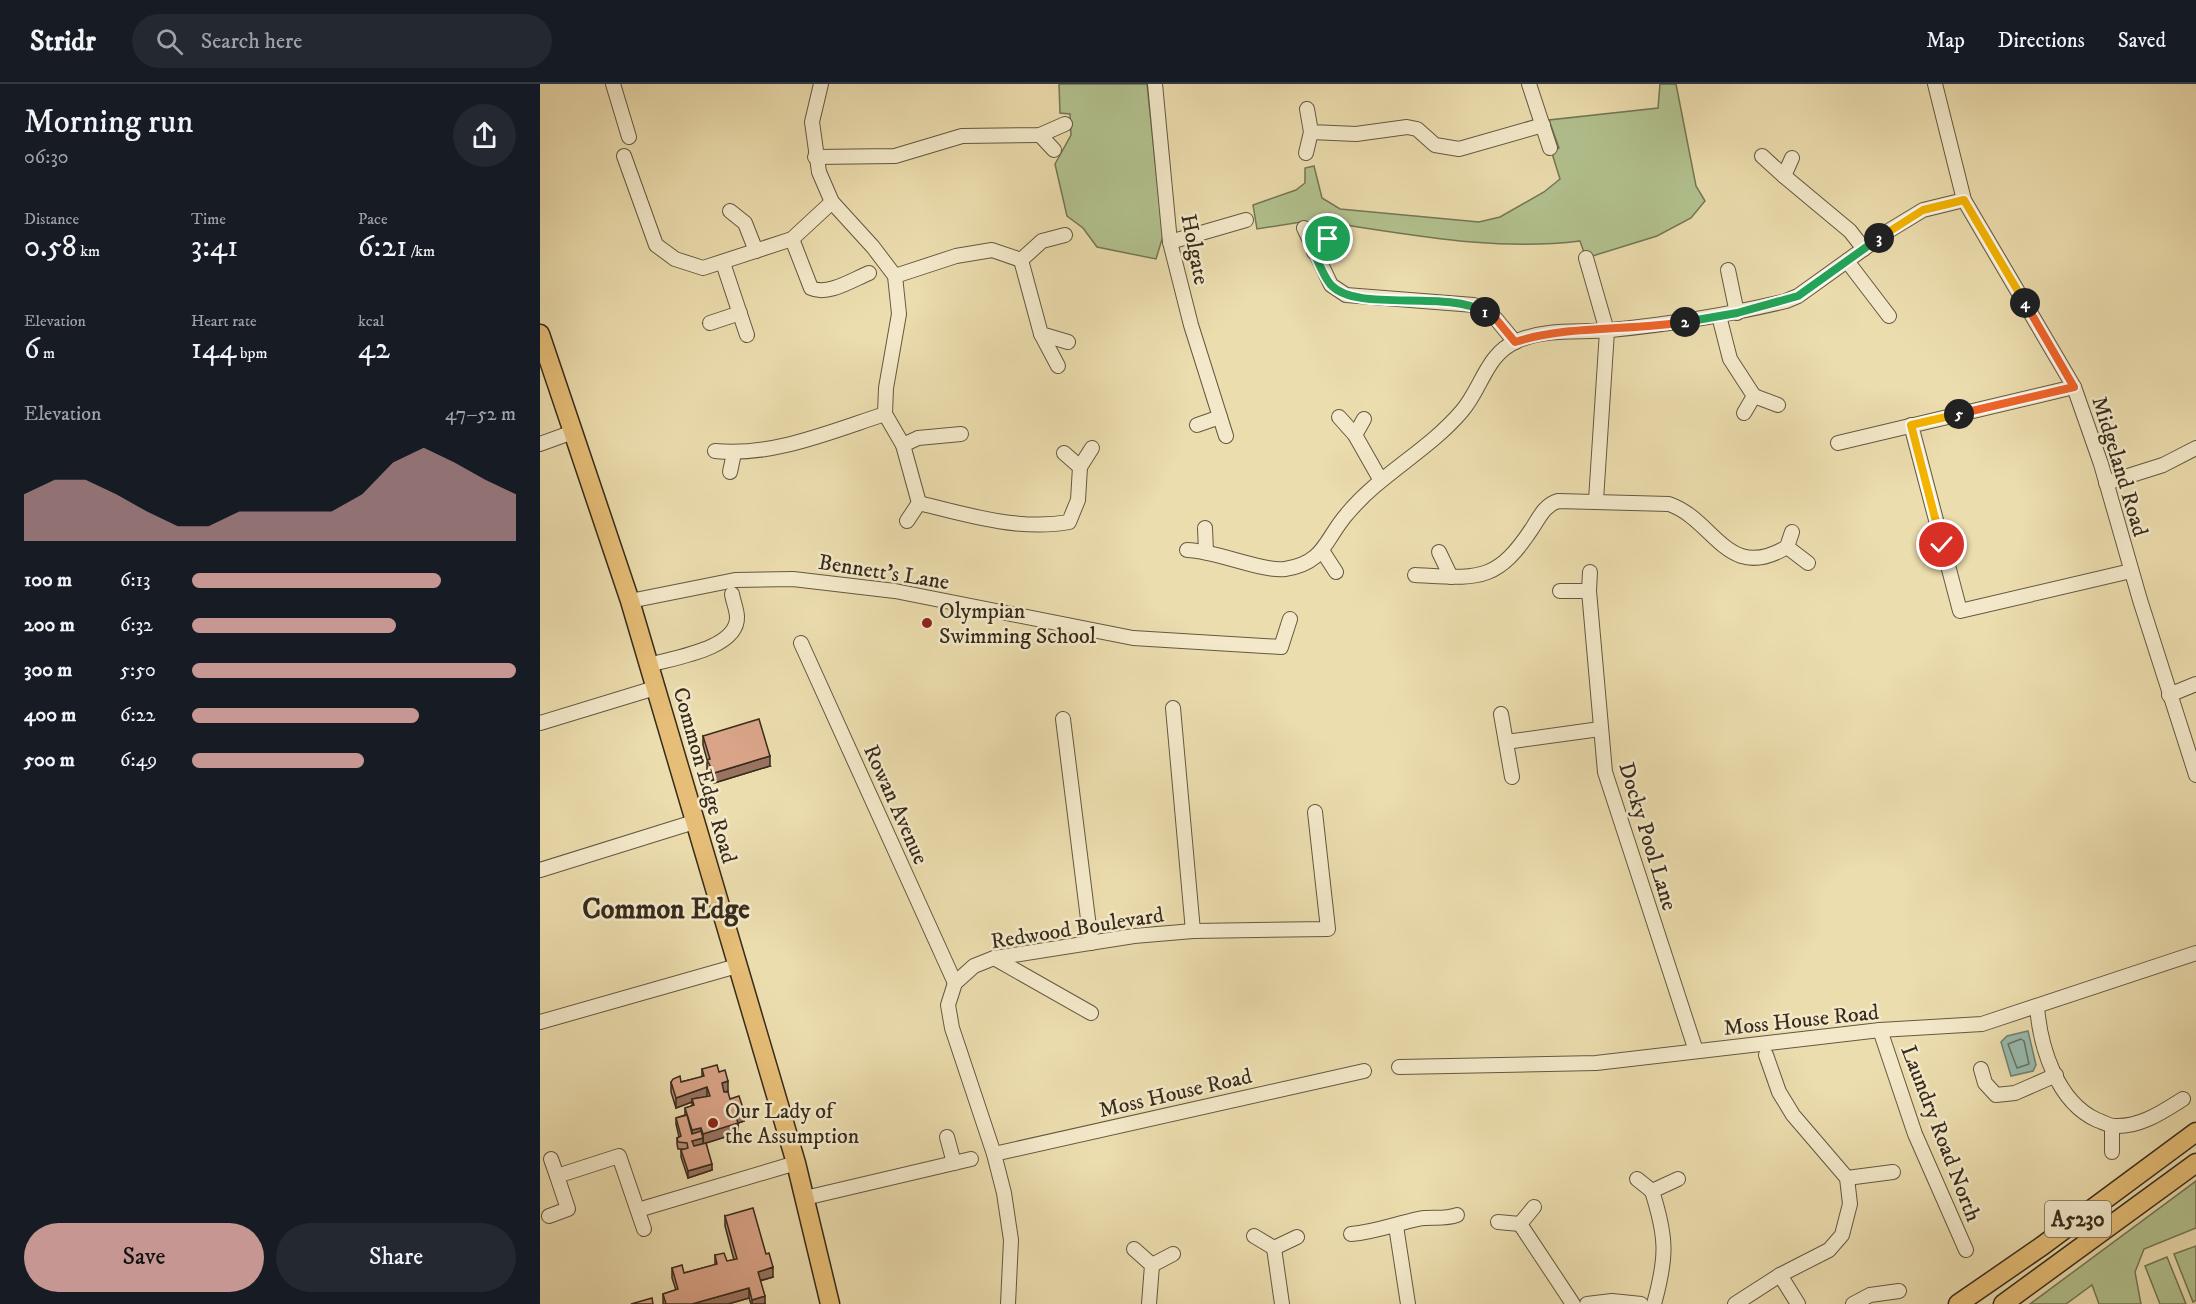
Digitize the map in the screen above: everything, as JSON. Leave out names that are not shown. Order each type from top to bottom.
[{"type":"main road","name":"Common Edge Road","points":[[540,334],[630,601],[796,1163],[830,1304]]},
{"type":"main road","name":"A5230","points":[[1958,1304],[2042,1246],[2196,1132]]},
{"type":"main road","name":"A5230","points":[[2003,1304],[2196,1163]]},
{"type":"street","points":[[613,84],[629,137]]},
{"type":"street","points":[[821,84],[812,122],[815,157],[832,202],[895,276],[899,314],[886,388],[885,414],[903,445],[920,503]]},
{"type":"street","name":"Holgate","points":[[1155,84],[1170,242],[1191,325],[1226,436]]},
{"type":"street","points":[[1529,84],[1550,148]]},
{"type":"street","name":"Midgeland Road","points":[[1935,84],[1964,200],[2074,387],[2196,775]]},
{"type":"street","points":[[1306,153],[1311,132],[1307,109]]},
{"type":"street","points":[[815,157],[895,156],[962,136],[1040,135],[1065,124]]},
{"type":"street","points":[[1311,132],[1356,134],[1407,127],[1417,129],[1435,145],[1459,149],[1543,125]]},
{"type":"street","points":[[1040,135],[1054,150]]},
{"type":"street","points":[[624,156],[656,245],[675,259],[703,268],[792,239],[832,202]]},
{"type":"street","points":[[1762,156],[1850,231],[1864,249]]},
{"type":"street","points":[[1784,176],[1792,158]]},
{"type":"street","points":[[1187,550],[1206,550],[1284,569],[1312,560],[1323,552],[1346,515],[1380,479],[1441,435],[1464,409],[1491,361],[1515,342],[1543,333],[1607,331],[1719,316],[1798,296],[1923,210],[1964,200]]},
{"type":"street","points":[[730,211],[745,223],[756,251]]},
{"type":"street","points":[[1170,242],[1246,220]]},
{"type":"street","points":[[1304,228],[1331,285],[1346,295],[1474,305],[1496,319],[1515,342]]},
{"type":"street","points":[[1021,260],[1042,242],[1065,235]]},
{"type":"street","points":[[792,239],[811,288],[819,292],[869,273]]},
{"type":"street","points":[[1314,252],[1328,239]]},
{"type":"street","points":[[895,276],[956,256],[992,250],[1021,260]]},
{"type":"street","points":[[1586,258],[1607,331],[1596,500]]},
{"type":"street","points":[[1021,260],[1041,334],[1058,366]]},
{"type":"street","points":[[1847,261],[1889,315]]},
{"type":"street","points":[[723,263],[747,335]]},
{"type":"street","points":[[1728,270],[1737,313]]},
{"type":"street","points":[[710,323],[740,313]]},
{"type":"street","points":[[1719,316],[1727,353],[1754,396],[1778,405]]},
{"type":"street","points":[[1041,334],[1068,342]]},
{"type":"street","points":[[1838,443],[2074,387]]},
{"type":"street","points":[[1744,412],[1754,396]]},
{"type":"street","points":[[715,451],[750,452],[819,435],[885,414]]},
{"type":"street","points":[[1197,425],[1220,417]]},
{"type":"street","points":[[1339,417],[1355,435],[1380,479]]},
{"type":"street","points":[[1355,435],[1364,418]]},
{"type":"street","points":[[1911,425],[1960,611],[2131,571]]},
{"type":"street","points":[[540,444],[573,432]]},
{"type":"street","points":[[903,445],[918,438],[961,434]]},
{"type":"street","points":[[920,503],[1005,522],[1056,525],[1069,522],[1078,500],[1080,467],[1092,448]]},
{"type":"street","points":[[2106,483],[2163,465],[2196,448]]},
{"type":"street","points":[[730,472],[734,453]]},
{"type":"street","points":[[1064,453],[1080,467]]},
{"type":"street","points":[[1415,575],[1451,577],[1488,574],[1525,540],[1551,503],[1596,500],[1655,501],[1683,509],[1726,550],[1735,554],[1760,558],[1787,548]]},
{"type":"street","points":[[907,521],[920,503]]},
{"type":"street","points":[[1206,528],[1206,550]]},
{"type":"street","points":[[1787,548],[1792,532]]},
{"type":"street","points":[[1787,548],[1808,563]]},
{"type":"street","points":[[1323,552],[1336,572]]},
{"type":"street","points":[[1439,552],[1451,577]]},
{"type":"street","name":"Docky Pool Lane","points":[[1590,572],[1589,591],[1605,772],[1696,1051]]},
{"type":"street","name":"Bennett's Lane","points":[[630,601],[735,580],[793,579],[895,591],[1133,638],[1281,647],[1290,619]]},
{"type":"street","points":[[1560,591],[1589,591]]},
{"type":"street","points":[[649,665],[705,649],[723,641],[734,629],[738,617],[732,594]]},
{"type":"street","name":"Rowan Avenue","points":[[801,643],[955,982]]},
{"type":"street","points":[[2169,695],[2196,684]]},
{"type":"street","points":[[540,723],[655,688]]},
{"type":"street","points":[[1173,708],[1193,931]]},
{"type":"street","points":[[1501,714],[1512,777]]},
{"type":"street","points":[[1063,720],[1090,943]]},
{"type":"street","points":[[1506,742],[1600,729]]},
{"type":"street","name":"Redwood Boulevard","points":[[955,982],[974,966],[994,958],[1134,936],[1193,931],[1328,929],[1316,812]]},
{"type":"street","points":[[540,870],[694,822]]},
{"type":"street","name":"Moss House Road","points":[[1400,1067],[1591,1063],[1880,1030],[1982,1024],[2196,952]]},
{"type":"street","points":[[994,958],[1091,1012]]},
{"type":"street","points":[[540,1022],[736,966]]},
{"type":"street","points":[[955,982],[948,1005],[952,1028],[994,1154],[1010,1222],[1008,1304]]},
{"type":"street","points":[[2037,1006],[2042,1042],[2056,1075],[2070,1101],[2090,1116],[2112,1126],[2132,1125],[2154,1116],[2183,1099]]},
{"type":"street","name":"Laundry Road North","points":[[1880,1030],[1915,1134],[1966,1250]]},
{"type":"street","points":[[1735,1304],[1780,1275],[1829,1250],[1837,1243],[1848,1220],[1850,1204],[1847,1178],[1793,1115],[1779,1092],[1766,1055]]},
{"type":"street","points":[[1981,1069],[1985,1083],[1996,1095],[2015,1093],[2056,1075]]},
{"type":"street","name":"Moss House Road","points":[[994,1154],[1364,1071]]},
{"type":"street","points":[[2112,1126],[2112,1152]]},
{"type":"street","points":[[947,1137],[954,1163]]},
{"type":"street","points":[[557,1176],[620,1156],[644,1229]]},
{"type":"street","points":[[549,1216],[568,1209],[551,1159]]},
{"type":"street","points":[[805,1198],[971,1159]]},
{"type":"street","points":[[638,1210],[796,1163]]},
{"type":"street","points":[[1847,1178],[1893,1172]]},
{"type":"street","points":[[1637,1179],[1652,1191],[1660,1215],[1666,1248],[1654,1304]]},
{"type":"street","points":[[1652,1191],[1678,1179]]},
{"type":"street","points":[[1520,1224],[1534,1207]]},
{"type":"street","points":[[1352,1234],[1396,1227],[1419,1219],[1445,1219],[1457,1215]]},
{"type":"street","points":[[1498,1222],[1520,1224]]},
{"type":"street","points":[[1520,1224],[1573,1304]]},
{"type":"street","points":[[1396,1227],[1408,1304]]},
{"type":"street","points":[[1254,1236],[1274,1248]]},
{"type":"street","points":[[1274,1248],[1298,1237]]},
{"type":"street","points":[[1274,1248],[1282,1304]]},
{"type":"street","points":[[1134,1249],[1152,1265]]},
{"type":"street","points":[[1152,1265],[1173,1254]]},
{"type":"street","points":[[1149,1304],[1152,1265]]},
{"type":"street","points":[[1780,1275],[1798,1304]]},
{"type":"street","points":[[1853,1304],[1870,1295],[1899,1291]]},
{"type":"street","points":[[1587,1304],[1612,1300],[1641,1304]]},
{"type":"green space","points":[[1059,84],[1147,84],[1163,236],[1156,259],[1097,247],[1083,228],[1067,216],[1055,164],[1071,135],[1070,114],[1060,113]]},
{"type":"green space","points":[[1660,84],[1676,84],[1696,186],[1705,201],[1691,218],[1657,236],[1586,258],[1580,241],[1519,244],[1459,241],[1339,224],[1334,234],[1322,233],[1301,222],[1257,229],[1253,205],[1296,190],[1305,183],[1305,168],[1314,166],[1322,198],[1340,209],[1479,222],[1500,217],[1544,192],[1560,179],[1551,150],[1559,148],[1549,120],[1658,108]]},
{"type":"green space","points":[[2196,1181],[2196,1228],[2144,1249],[2135,1272],[2141,1304],[2099,1304],[2092,1285],[2066,1304],[2030,1304]]},
{"type":"green space","points":[[2196,1246],[2196,1300],[2193,1302],[2174,1254]]},
{"type":"green space","points":[[2167,1257],[2186,1304],[2160,1304],[2145,1266]]},
{"type":"water","points":[[2028,1031],[2036,1065],[2033,1071],[2011,1076],[2001,1042],[2007,1036]]},
{"type":"building","points":[[759,719],[770,756],[714,773],[707,760],[710,759],[703,736]]},
{"type":"building","points":[[717,1065],[719,1072],[725,1070],[728,1081],[722,1083],[724,1092],[728,1092],[730,1099],[739,1096],[744,1111],[735,1114],[738,1123],[703,1134],[701,1128],[692,1130],[685,1108],[694,1105],[692,1099],[710,1096],[707,1087],[676,1098],[671,1082],[680,1076],[681,1082],[704,1076],[702,1069]]},
{"type":"building","points":[[687,1115],[692,1134],[701,1131],[703,1138],[692,1141],[694,1146],[706,1143],[712,1164],[688,1171],[681,1150],[688,1148],[687,1143],[678,1142],[677,1138],[681,1136],[676,1118]]},
{"type":"building","points":[[753,1208],[766,1254],[769,1253],[773,1267],[758,1272],[765,1296],[752,1300],[749,1288],[692,1304],[666,1304],[663,1294],[678,1289],[672,1268],[682,1265],[684,1273],[717,1264],[715,1255],[724,1253],[727,1261],[737,1259],[725,1216]]},
{"type":"building","points":[[652,1298],[653,1304],[631,1304]]},
{"type":"place","name":"Olympian Swimming School","points":[[927,623]]},
{"type":"place","name":"Our Lady of the Assumption","points":[[713,1123]]},
{"type":"district","name":"Common Edge","points":[[666,908]]},
{"type":"route","points":[[1328,239],[1314,252],[1331,285],[1346,295],[1474,305],[1496,319],[1515,342],[1543,333],[1607,331],[1681,323],[1786,301],[1798,296],[1890,230],[1923,210],[1935,205],[1964,200],[2074,387],[1911,425],[1942,545]]}]
